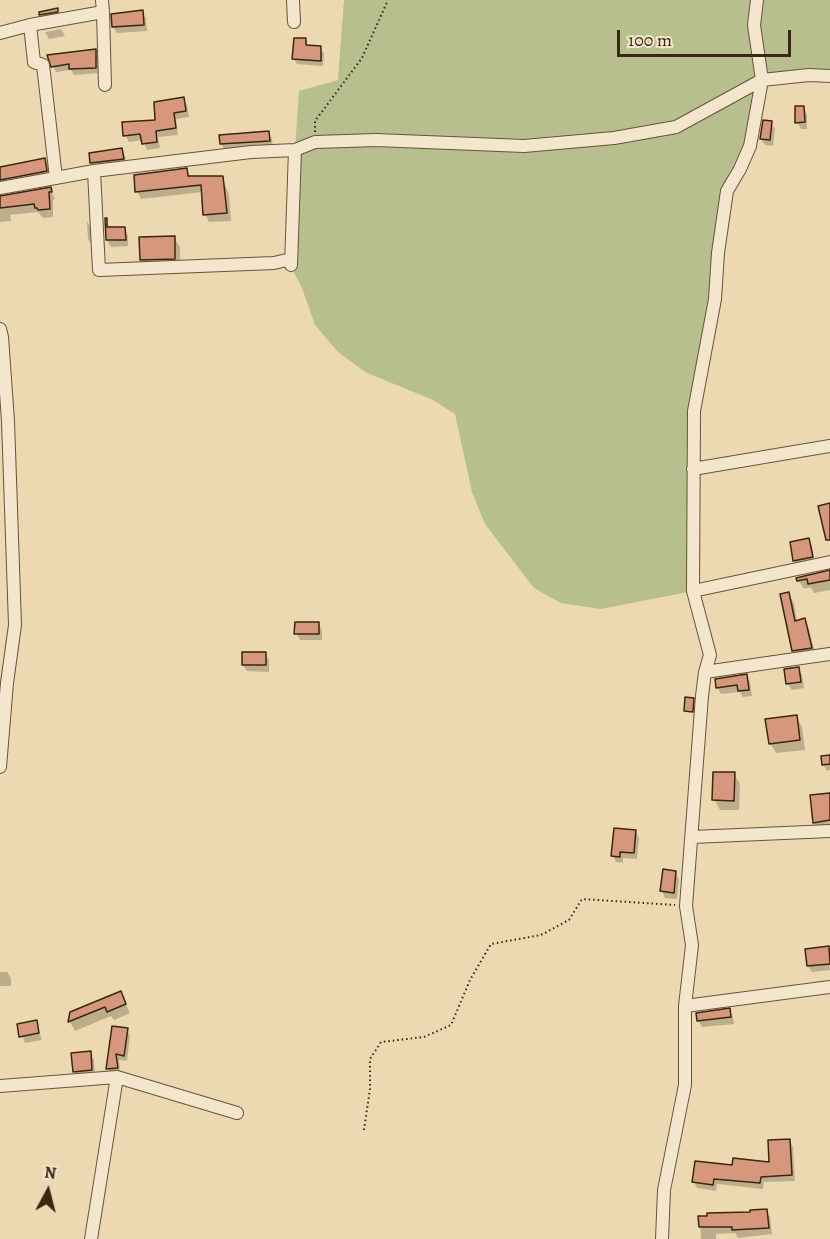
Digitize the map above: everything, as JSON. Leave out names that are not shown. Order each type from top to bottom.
[{"type":"street","points":[[293,0],[294,22]]},
{"type":"street","points":[[662,1239],[664,1190],[685,1085],[685,1006],[692,945],[686,906],[705,672],[710,655],[693,591],[694,411],[715,299],[718,254],[727,191],[750,146],[762,80],[754,25],[757,0]]},
{"type":"street","points":[[0,33],[103,6],[105,85]]},
{"type":"street","points":[[30,25],[34,62],[43,65],[56,178]]},
{"type":"street","points":[[0,188],[94,171],[251,152],[295,150],[315,142],[376,140],[524,146],[614,138],[676,127],[762,80],[809,75],[830,76]]},
{"type":"street","points":[[94,171],[99,270],[291,263],[295,150]]},
{"type":"street","points":[[0,329],[13,519],[15,625],[7,683],[0,767]]},
{"type":"street","points":[[693,469],[830,446]]},
{"type":"street","points":[[693,591],[830,562]]},
{"type":"street","points":[[705,672],[830,654]]},
{"type":"street","points":[[692,837],[830,831]]},
{"type":"street","points":[[685,1006],[830,987]]},
{"type":"street","points":[[0,1086],[117,1077],[237,1113]]},
{"type":"street","points":[[91,1239],[117,1077]]},
{"type":"path","points":[[315,142],[315,121],[362,58],[388,0]]},
{"type":"path","points":[[364,1130],[370,1089],[370,1059],[381,1042],[424,1036],[451,1025],[470,980],[491,944],[541,935],[569,920],[582,898],[686,906]]},
{"type":"green space","points":[[344,0],[830,0],[830,76],[762,80],[750,146],[727,191],[702,368],[693,591],[601,609],[561,603],[534,588],[485,524],[472,492],[455,414],[433,400],[365,372],[338,352],[315,325],[302,288],[291,267],[299,91],[338,80]]},
{"type":"building","points":[[58,8],[58,12],[39,15],[39,12]]},
{"type":"building","points":[[143,10],[144,25],[112,27],[111,14]]},
{"type":"building","points":[[294,38],[306,38],[306,45],[321,46],[321,61],[292,59]]},
{"type":"building","points":[[96,49],[96,68],[69,69],[69,64],[51,67],[47,55]]},
{"type":"building","points":[[184,97],[186,111],[174,113],[176,128],[156,131],[157,142],[142,144],[140,134],[123,136],[122,122],[155,120],[154,102]]},
{"type":"building","points":[[795,106],[804,106],[805,122],[795,123]]},
{"type":"building","points":[[763,120],[772,121],[770,140],[760,139]]},
{"type":"building","points":[[269,131],[270,141],[220,144],[219,135]]},
{"type":"building","points":[[122,148],[124,159],[90,163],[89,153]]},
{"type":"building","points":[[45,158],[47,171],[0,180],[0,167]]},
{"type":"building","points":[[187,168],[188,176],[223,176],[227,213],[203,215],[201,185],[135,192],[134,175]]},
{"type":"building","points":[[51,187],[50,209],[38,210],[34,204],[0,208],[0,196]]},
{"type":"building","points":[[105,218],[107,218],[107,227],[125,227],[126,240],[106,240]]},
{"type":"building","points":[[175,236],[175,259],[140,260],[139,237]]},
{"type":"building","points":[[830,503],[830,540],[826,540],[818,506]]},
{"type":"building","points":[[809,538],[813,557],[793,561],[790,542]]},
{"type":"building","points":[[830,570],[830,580],[808,584],[807,579],[797,581],[796,578]]},
{"type":"building","points":[[789,592],[795,621],[805,618],[812,648],[792,651],[780,594]]},
{"type":"building","points":[[295,622],[319,622],[319,634],[294,634]]},
{"type":"building","points":[[242,652],[266,652],[266,665],[242,665]]},
{"type":"building","points":[[799,667],[801,682],[786,684],[784,669]]},
{"type":"building","points":[[747,674],[749,690],[738,691],[737,685],[716,688],[715,679]]},
{"type":"building","points":[[685,697],[694,698],[693,712],[684,711]]},
{"type":"building","points":[[797,715],[800,740],[769,744],[765,719]]},
{"type":"building","points":[[830,755],[830,764],[822,765],[821,756]]},
{"type":"building","points":[[713,772],[735,772],[734,801],[712,800]]},
{"type":"building","points":[[830,793],[830,820],[813,823],[810,795]]},
{"type":"building","points":[[614,828],[636,830],[634,853],[620,852],[620,857],[611,856]]},
{"type":"building","points":[[663,869],[676,871],[674,893],[660,891]]},
{"type":"building","points":[[829,946],[830,964],[807,966],[805,949]]},
{"type":"building","points":[[121,991],[126,1004],[107,1012],[105,1007],[68,1022],[70,1012]]},
{"type":"building","points":[[730,1008],[731,1017],[697,1021],[696,1013]]},
{"type":"building","points":[[37,1020],[39,1033],[19,1037],[17,1024]]},
{"type":"building","points":[[112,1026],[128,1028],[124,1056],[116,1054],[118,1068],[106,1069]]},
{"type":"building","points":[[91,1051],[92,1070],[73,1072],[71,1053]]},
{"type":"building","points":[[790,1139],[792,1175],[761,1177],[760,1183],[714,1179],[713,1185],[692,1182],[695,1161],[732,1165],[733,1158],[769,1162],[768,1140]]},
{"type":"building","points":[[767,1209],[769,1228],[732,1230],[732,1227],[699,1227],[698,1216],[707,1216],[707,1213],[750,1212],[750,1210]]}]
